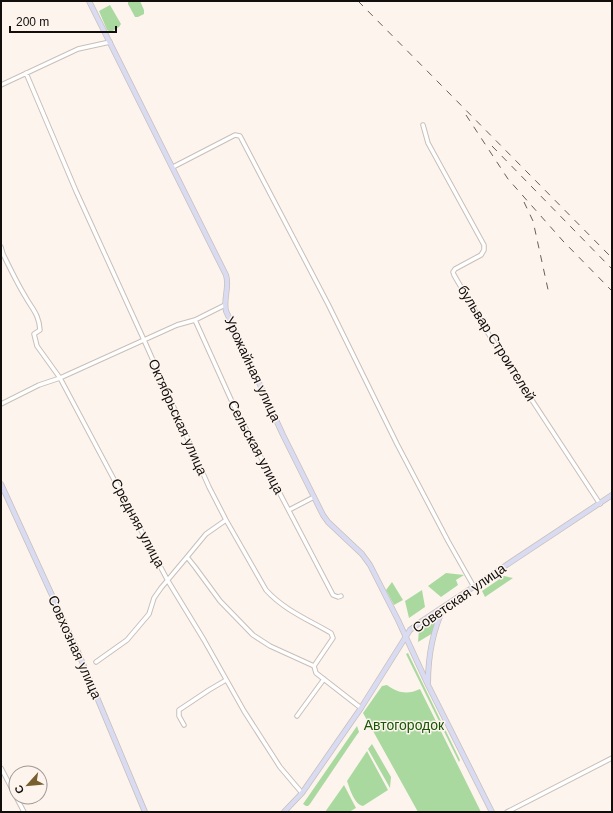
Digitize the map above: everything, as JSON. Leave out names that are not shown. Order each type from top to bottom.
[{"type":"street","name":"Урожайная улица","points":[[89,1],[226,275],[228,281],[225,305],[226,311],[283,435],[314,498],[328,522],[362,554],[370,565],[492,812]]},
{"type":"street","points":[[1,85],[78,49],[110,42]]},
{"type":"street","name":"Октябрьская улица","points":[[26,73],[76,191],[189,442],[226,520],[266,590],[273,598],[295,613],[331,633],[333,638],[314,666]]},
{"type":"street","name":"бульвар Строителей","points":[[423,125],[428,143],[484,244],[484,250],[481,255],[455,269],[453,272],[454,275],[486,330],[600,504]]},
{"type":"street","points":[[173,167],[235,135],[240,136],[324,297],[397,444],[474,587]]},
{"type":"street","name":"Средняя улица","points":[[1,247],[3,254],[25,297],[33,308],[39,321],[40,330],[34,334],[37,346],[60,378],[168,581],[204,640],[244,711],[280,767],[302,793]]},
{"type":"street","points":[[1,404],[39,385],[60,378],[177,324],[194,320],[225,305]]},
{"type":"street","name":"Сельская улица","points":[[194,320],[233,404],[333,595],[338,597],[341,596]]},
{"type":"street","name":"Совхозная улица","points":[[1,484],[78,652],[145,812]]},
{"type":"street","name":"Советская улица","points":[[284,812],[302,793],[361,708],[406,637],[414,627],[612,495]]},
{"type":"street","points":[[289,510],[314,498]]},
{"type":"street","points":[[96,662],[127,640],[149,614],[154,598],[161,588],[206,534],[226,520]]},
{"type":"street","points":[[187,557],[196,567],[220,602],[253,635],[270,646],[314,666],[316,673],[361,708]]},
{"type":"street","points":[[428,685],[431,653],[437,622],[444,607]]},
{"type":"street","points":[[297,716],[324,679]]},
{"type":"street","points":[[184,725],[179,716],[179,710],[226,680]]},
{"type":"street","points":[[507,812],[612,758]]},
{"type":"street","points":[[1,768],[24,812]]},
{"type":"green space","points":[[128,1],[140,1],[144,14],[135,17],[128,4]]},
{"type":"green space","points":[[110,5],[121,24],[111,32],[107,30],[99,11]]},
{"type":"green space","points":[[446,573],[464,575],[456,580],[458,585],[441,597],[428,586]]},
{"type":"green space","points":[[504,576],[513,578],[485,597],[482,591]]},
{"type":"green space","points":[[392,582],[403,600],[394,605],[386,590]]},
{"type":"green space","points":[[422,590],[425,607],[409,618],[405,601]]},
{"type":"green space","points":[[436,618],[433,633],[418,642],[419,630]]},
{"type":"green space","points":[[408,653],[460,760],[459,762],[406,654]]},
{"type":"green space","name":"Автогородок","points":[[387,685],[395,690],[403,692],[411,692],[420,689],[481,812],[418,812],[363,713],[382,686]]},
{"type":"green space","points":[[357,726],[359,732],[310,804],[306,806],[303,804]]},
{"type":"green space","points":[[372,744],[391,777],[390,788],[368,749]]},
{"type":"green space","points":[[367,751],[388,790],[363,806],[360,805],[355,799],[347,781]]},
{"type":"green space","points":[[344,785],[356,808],[349,812],[325,812]]},
{"type":"railway","points":[[358,1],[612,258]]},
{"type":"railway","points":[[466,115],[508,179],[563,241],[612,291]]},
{"type":"railway","points":[[492,146],[612,269]]},
{"type":"railway","points":[[524,202],[533,221],[549,294]]}]
